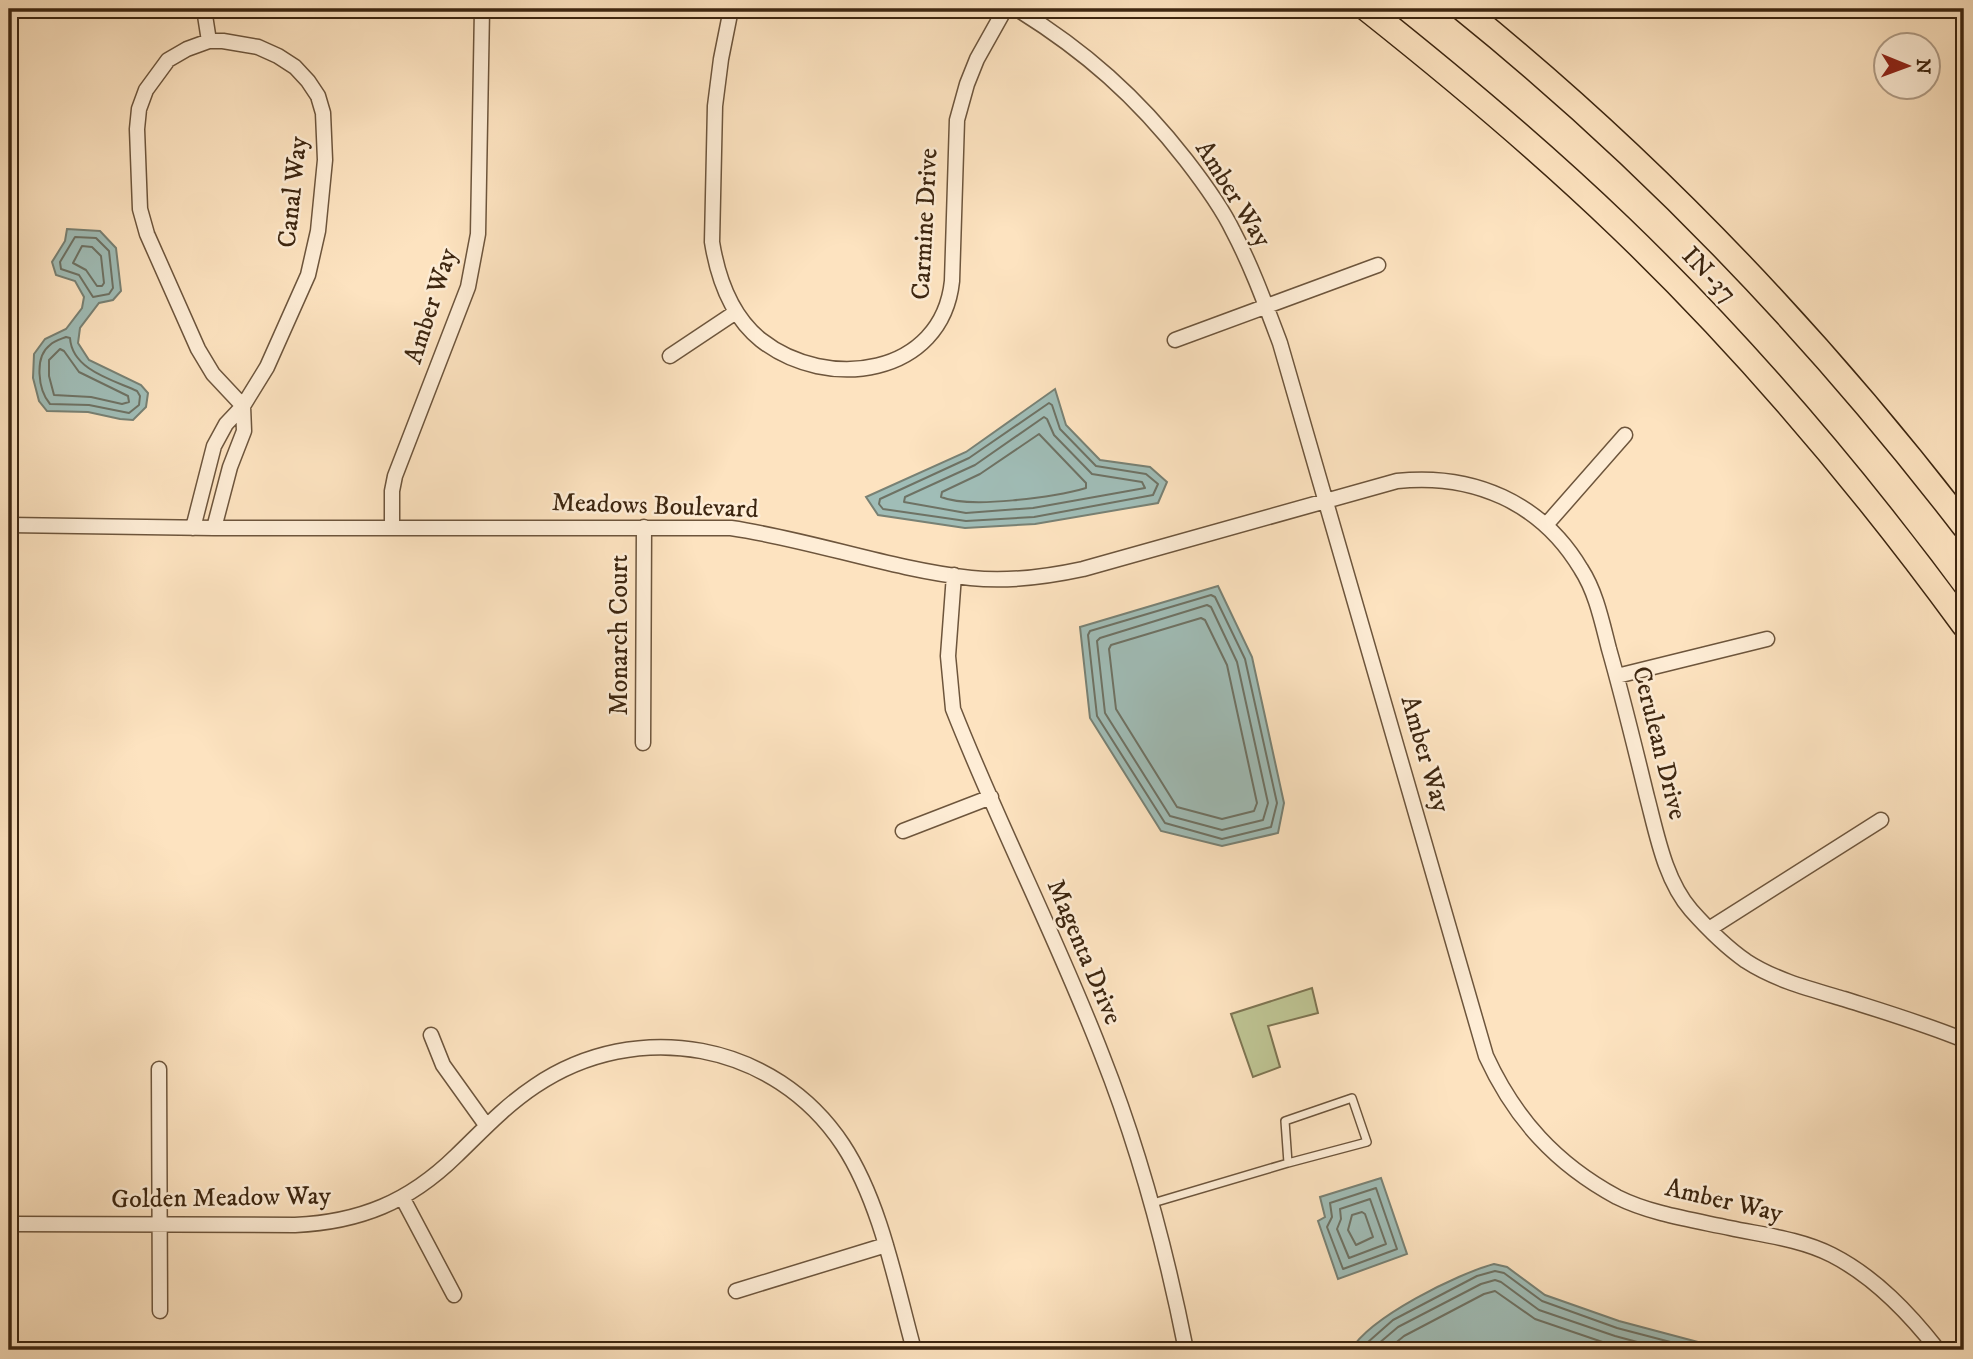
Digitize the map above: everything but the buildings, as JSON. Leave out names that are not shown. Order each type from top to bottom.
[{"type":"highway","name":"IN-37","points":[[1367,9],[1515,131],[1621,228],[1688,295],[1835,459],[1964,625]]},
{"type":"highway","name":"IN-37","points":[[1462,9],[1550,82],[1618,144],[1749,274],[1879,418],[1964,526]]},
{"type":"street","points":[[204,9],[209,41]]},
{"type":"street","name":"Amber Way","points":[[392,527],[395,476],[468,287],[474,260],[478,234],[482,9]]},
{"type":"street","name":"Carmine Drive","points":[[732,9],[721,59],[715,106],[712,242],[715,265],[736,312],[759,338],[778,352],[804,364],[828,369],[860,368],[890,361],[908,354],[934,332],[950,299],[955,139],[960,103],[978,59],[1005,9]]},
{"type":"street","name":"Amber Way","points":[[1017,9],[1084,54],[1157,123],[1200,179],[1233,229],[1280,343],[1486,1056],[1497,1081],[1512,1104],[1552,1153],[1619,1197],[1679,1217],[1811,1246],[1832,1255],[1873,1281],[1903,1309],[1938,1350]]},
{"type":"street","name":"Canal Way","points":[[193,528],[214,446],[226,424],[243,406],[267,367],[308,275],[323,196],[325,131],[318,96],[308,81],[295,67],[258,47],[238,42],[209,41],[168,60],[146,90],[139,110],[137,129],[140,209],[147,234],[198,349],[213,374],[243,406],[244,431],[230,467],[214,528]]},
{"type":"street","points":[[1175,341],[1378,265]]},
{"type":"street","points":[[670,356],[736,312]]},
{"type":"street","points":[[1546,525],[1625,435]]},
{"type":"street","name":"Cerulean Drive","points":[[1326,501],[1397,481],[1437,479],[1481,488],[1524,508],[1546,525],[1582,569],[1600,613],[1656,833],[1669,870],[1689,907],[1743,959],[1778,978],[1924,1024],[1964,1040]]},
{"type":"street","name":"Meadows Boulevard","points":[[9,525],[193,528],[731,528],[954,575],[1013,578],[1051,576],[1083,569],[1326,501]]},
{"type":"street","name":"Monarch Court","points":[[643,743],[644,527]]},
{"type":"street","name":"Magenta Drive","points":[[954,575],[948,656],[952,700],[961,729],[1102,1053],[1130,1129],[1172,1277],[1186,1350]]},
{"type":"street","points":[[1617,676],[1767,639]]},
{"type":"street","points":[[903,831],[991,797]]},
{"type":"street","points":[[1709,929],[1881,820]]},
{"type":"street","points":[[431,1035],[443,1065],[486,1125]]},
{"type":"street","name":"Golden Meadow Way","points":[[9,1224],[326,1223],[362,1216],[379,1210],[435,1175],[486,1125],[536,1085],[570,1065],[627,1049],[678,1047],[738,1061],[768,1074],[792,1090],[821,1118],[849,1156],[863,1185],[886,1245],[914,1350]]},
{"type":"street","points":[[159,1069],[160,1311]]},
{"type":"street","points":[[402,1197],[454,1295]]},
{"type":"street","points":[[736,1291],[886,1245]]},
{"type":"lane","points":[[1153,1203],[1367,1142],[1352,1098],[1285,1121],[1288,1163]]},
{"type":"green space","points":[[1312,988],[1318,1013],[1268,1026],[1280,1067],[1253,1077],[1231,1014]]},
{"type":"water","points":[[67,229],[100,231],[116,248],[121,291],[113,300],[99,303],[80,328],[78,343],[89,360],[141,385],[148,393],[146,407],[133,420],[88,412],[47,411],[39,401],[33,378],[34,354],[45,339],[66,329],[82,308],[84,297],[75,281],[56,275],[52,262],[65,241]]},
{"type":"water","points":[[1055,389],[1066,425],[1100,460],[1150,467],[1167,482],[1158,503],[1035,524],[965,528],[878,515],[866,497],[966,452]]},
{"type":"water","points":[[1218,586],[1252,657],[1284,803],[1278,833],[1222,846],[1161,831],[1090,718],[1080,627]]},
{"type":"water","points":[[1381,1178],[1407,1254],[1338,1279],[1318,1221],[1325,1217],[1320,1197]]},
{"type":"water","points":[[1494,1264],[1507,1267],[1545,1295],[1619,1321],[1728,1350],[1351,1350],[1376,1324],[1416,1298]]}]
